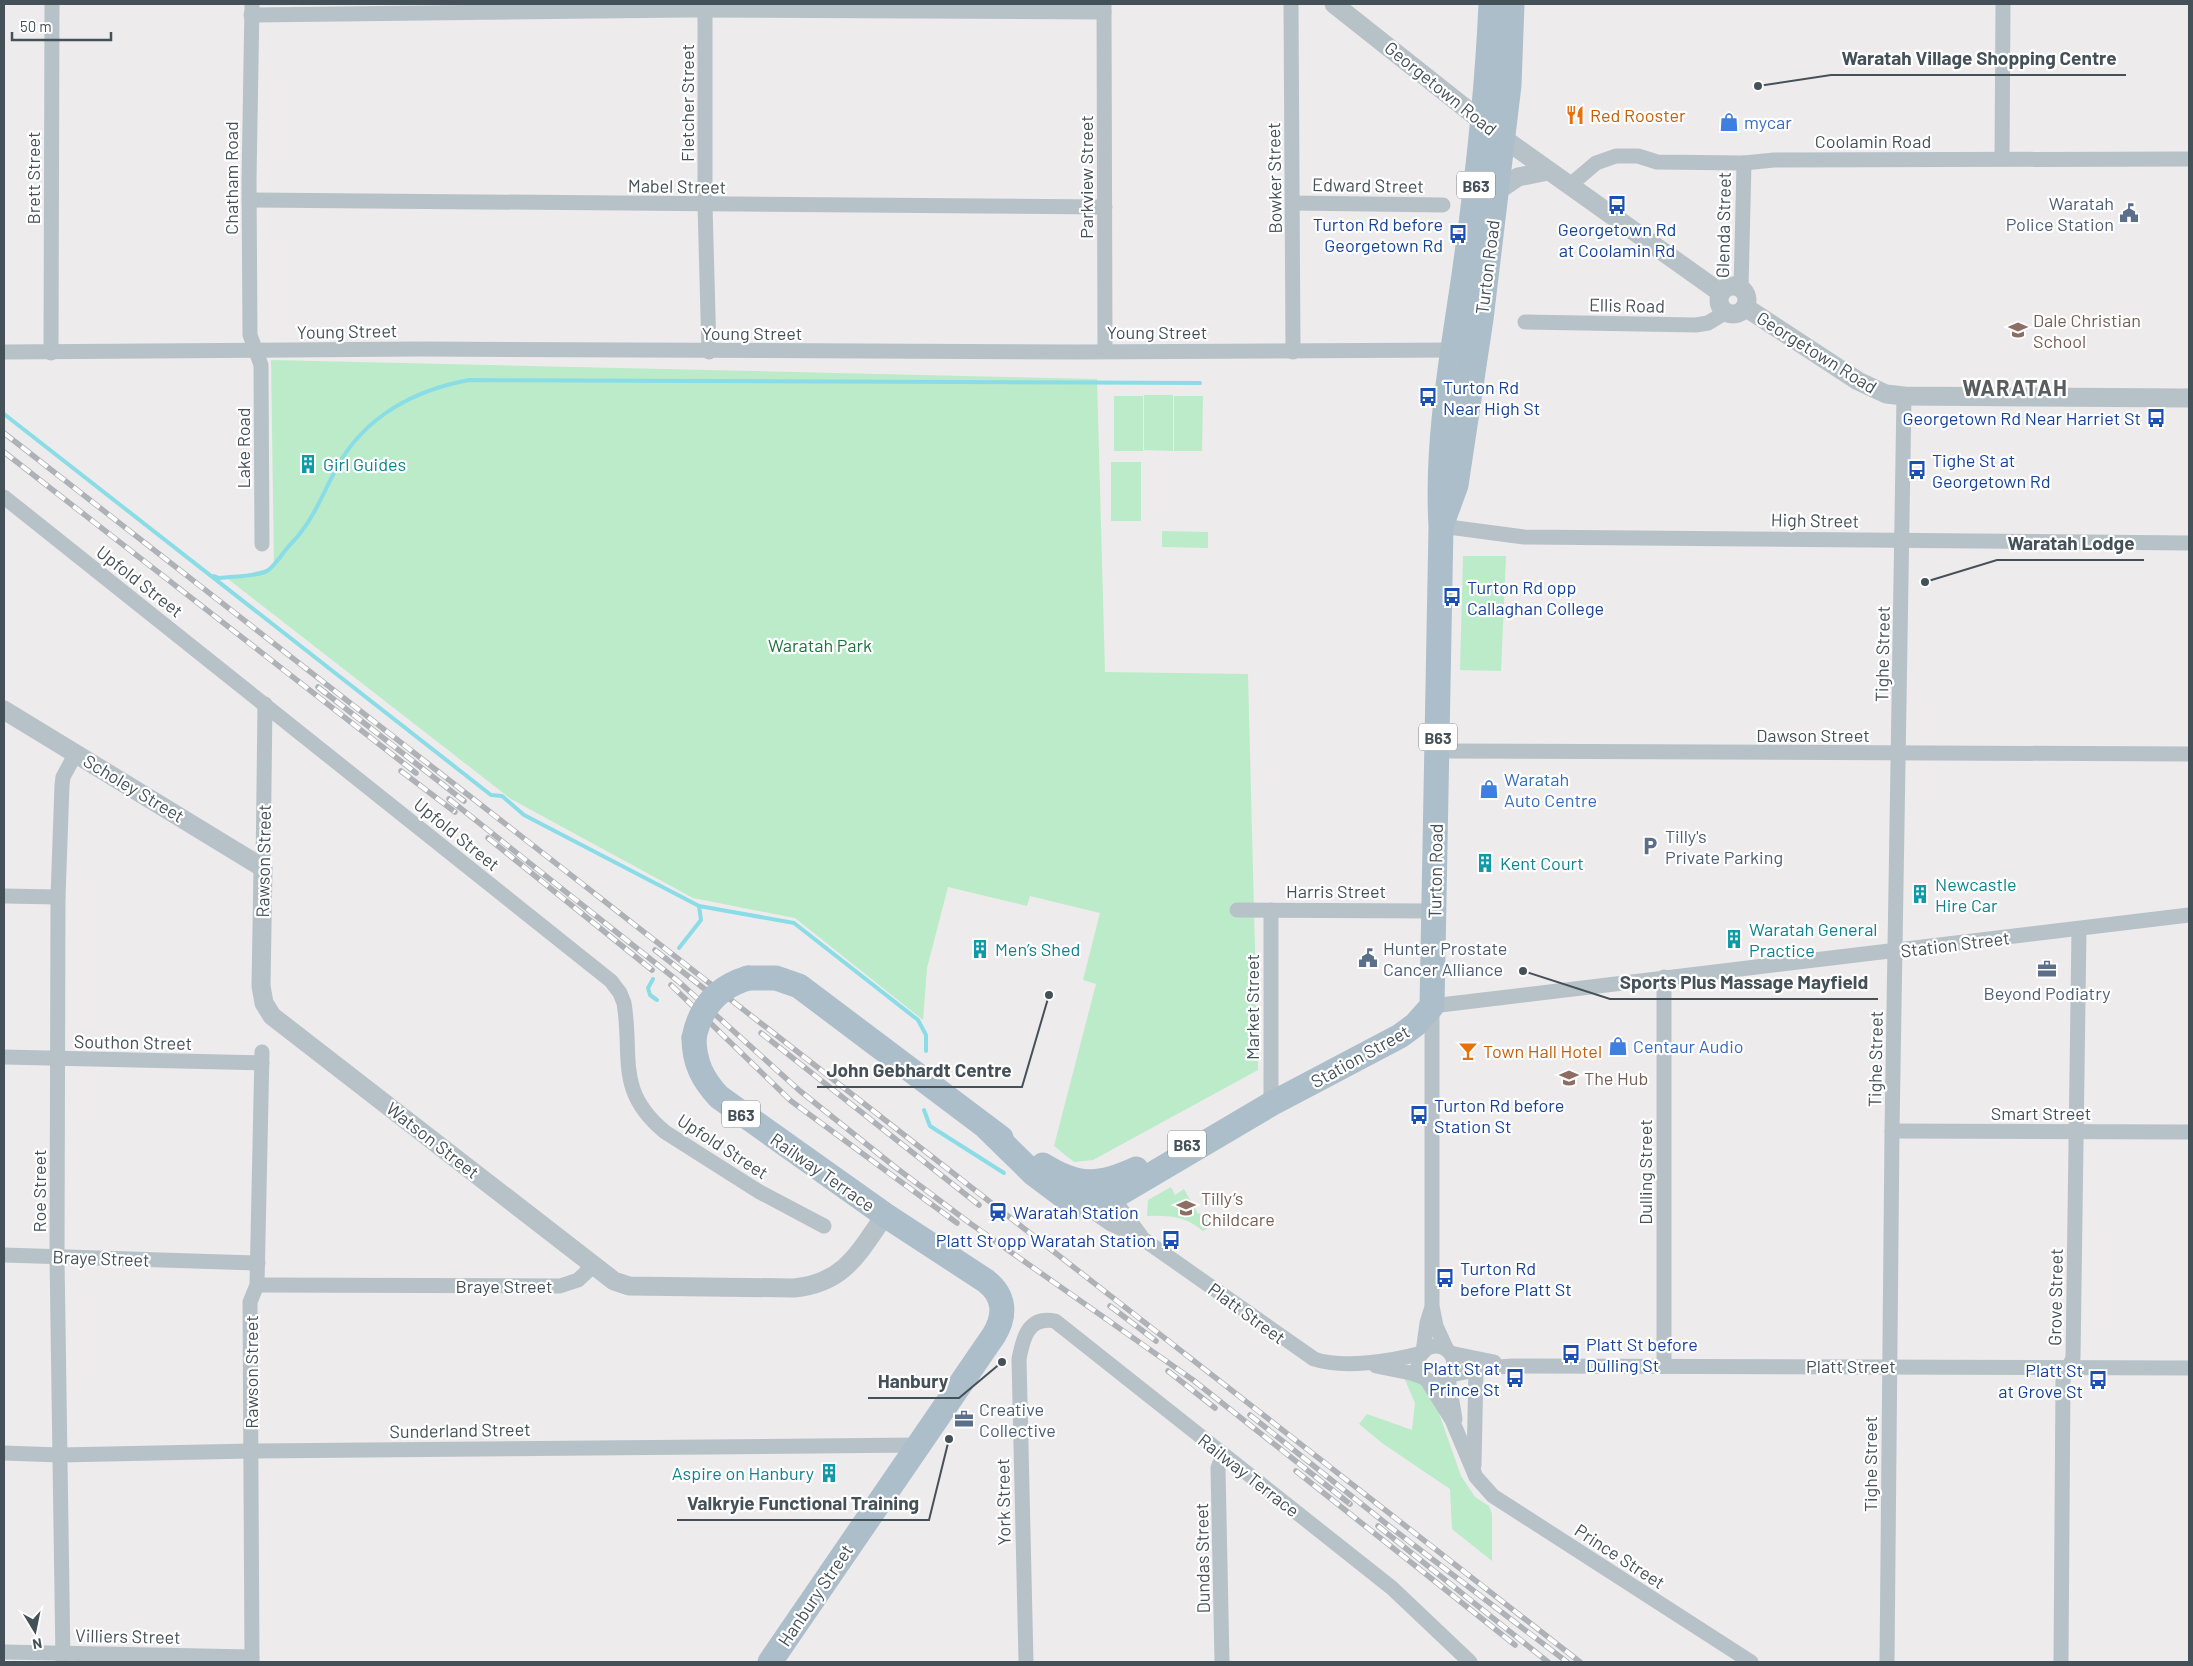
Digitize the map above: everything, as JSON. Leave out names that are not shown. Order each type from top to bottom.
[{"type":"main road","name":"Turton Road","points":[[1432,1006],[1441,526],[1438,484],[1453,350],[1484,122],[1491,4]]},
{"type":"main road","name":"Turton Road","points":[[1441,526],[1456,485],[1481,320],[1509,85],[1512,4]]},
{"type":"main road","name":"Railway Terrace","points":[[1001,1301],[996,1291],[986,1281],[885,1215],[719,1098],[706,1083],[698,1066],[694,1038],[699,1019],[709,1001],[726,986],[748,978],[776,978],[799,986],[1052,1176]]},
{"type":"main road","name":"Station Street","points":[[1085,1206],[1112,1197],[1271,1104],[1405,1032],[1415,1025],[1432,1006]]},
{"type":"main road","name":"Station Street","points":[[1052,1176],[1082,1182],[1116,1178],[1271,1104]]},
{"type":"main road","points":[[1052,1176],[1081,1191],[1104,1193],[1112,1197]]},
{"type":"main road","name":"B63","points":[[1052,1176],[1072,1202],[1085,1206]]},
{"type":"main road","name":"Hanbury Street","points":[[770,1662],[998,1328],[1002,1319],[1001,1301]]},
{"type":"street","name":"Brett Street","points":[[51,352],[52,4]]},
{"type":"street","name":"Bowker Street","points":[[1291,4],[1293,352]]},
{"type":"street","name":"Georgetown Road","points":[[1334,4],[1503,138],[1722,292]]},
{"type":"street","points":[[2002,160],[2003,4]]},
{"type":"street","name":"Fletcher Street","points":[[705,8],[705,205],[709,352]]},
{"type":"street","points":[[251,10],[1104,8]]},
{"type":"street","name":"Parkview Street","points":[[1104,8],[1105,351]]},
{"type":"street","name":"Chatham Road","points":[[251,10],[250,335],[257,351]]},
{"type":"street","name":"Coolamin Road","points":[[1569,186],[1596,162],[1616,156],[1638,156],[1658,162],[1744,163],[1774,160],[2189,159]]},
{"type":"street","name":"Glenda Street","points":[[1741,288],[1744,163]]},
{"type":"street","points":[[1496,192],[1518,178],[1548,171]]},
{"type":"street","name":"Mabel Street","points":[[249,200],[1105,207]]},
{"type":"street","name":"Edward Street","points":[[1293,203],[1443,206]]},
{"type":"street","points":[[1730,286],[1741,288],[1747,295],[1745,307],[1738,313],[1726,312],[1720,303],[1722,292],[1730,286]]},
{"type":"street","name":"Georgetown Road","points":[[1745,307],[1863,384],[1886,394],[1904,396],[2189,398]]},
{"type":"street","name":"Ellis Road","points":[[1525,322],[1696,325],[1708,323],[1726,312]]},
{"type":"street","name":"Young Street","points":[[4,352],[419,349],[709,352],[1293,352],[1453,350]]},
{"type":"street","name":"Lake Road","points":[[257,351],[261,365],[262,544]]},
{"type":"street","name":"Tighe Street","points":[[1887,1662],[1892,1132],[1904,396]]},
{"type":"street","name":"Upfold Street","points":[[4,497],[613,984],[621,996],[625,1010],[626,1062],[629,1078],[638,1101],[653,1121],[665,1132],[758,1191],[824,1226]]},
{"type":"street","name":"High Street","points":[[1441,526],[1524,537],[2189,543]]},
{"type":"street","name":"Rawson Street","points":[[265,704],[261,986],[264,1003],[272,1016]]},
{"type":"street","name":"Scholey Street","points":[[4,710],[263,868]]},
{"type":"street","name":"Dawson Street","points":[[1438,751],[2189,754]]},
{"type":"street","name":"Roe Street","points":[[63,1658],[57,1257],[58,897],[63,777],[76,753]]},
{"type":"street","points":[[4,896],[58,897]]},
{"type":"street","name":"Harris Street","points":[[1237,910],[1435,910]]},
{"type":"street","name":"Market Street","points":[[1271,910],[1271,1104]]},
{"type":"street","name":"Station Street","points":[[1432,1006],[2189,915]]},
{"type":"street","name":"Grove Street","points":[[2061,1662],[2062,1379],[2073,1358],[2079,929]]},
{"type":"street","name":"Dulling Street","points":[[1664,978],[1664,1366]]},
{"type":"street","name":"Turton Road","points":[[1432,1006],[1432,1306],[1434,1322],[1448,1352]]},
{"type":"street","name":"Watson Street","points":[[272,1016],[594,1265]]},
{"type":"street","name":"Southon Street","points":[[4,1057],[57,1059],[262,1058]]},
{"type":"street","name":"Rawson Street","points":[[252,1660],[250,1302],[258,1285],[262,1058]]},
{"type":"street","name":"Smart Street","points":[[1892,1132],[2189,1132]]},
{"type":"street","name":"Platt Street","points":[[1112,1197],[1143,1239]]},
{"type":"street","name":"Platt Street","points":[[1085,1206],[1111,1224],[1143,1239],[1310,1357],[1326,1362],[1360,1363],[1410,1372],[1426,1379]]},
{"type":"street","points":[[594,1265],[614,1281],[629,1286],[788,1288],[809,1286],[830,1279],[843,1270],[860,1251],[885,1215]]},
{"type":"street","name":"Braye Street","points":[[4,1255],[258,1262]]},
{"type":"street","name":"Braye Street","points":[[258,1285],[560,1286],[578,1280],[594,1265]]},
{"type":"street","name":"Turton Road","points":[[1423,1352],[1427,1323],[1432,1306]]},
{"type":"street","name":"Railway Terrace","points":[[1023,1340],[1033,1324],[1043,1319],[1055,1321],[1392,1588],[1470,1662]]},
{"type":"street","name":"York Street","points":[[1023,1340],[1019,1359],[1026,1662]]},
{"type":"street","points":[[1436,1346],[1448,1352],[1454,1364],[1449,1376],[1438,1382],[1426,1379],[1420,1371],[1418,1364],[1423,1352],[1436,1346]]},
{"type":"street","name":"Platt Street","points":[[1360,1363],[1423,1352]]},
{"type":"street","name":"Platt Street","points":[[1448,1352],[1512,1366]]},
{"type":"street","name":"Platt Street","points":[[1449,1376],[1476,1369],[1512,1366],[2189,1368]]},
{"type":"street","points":[[1474,1475],[1476,1369]]},
{"type":"street","name":"Prince Street","points":[[1449,1376],[1456,1428]]},
{"type":"street","name":"Prince Street","points":[[1426,1379],[1456,1428],[1474,1475],[1484,1488],[1498,1499],[1751,1662]]},
{"type":"street","name":"Sunderland Street","points":[[4,1453],[60,1455],[251,1451],[917,1445]]},
{"type":"street","name":"Dundas Street","points":[[1222,1662],[1218,1468],[1223,1455]]},
{"type":"street","name":"Villiers Street","points":[[4,1652],[63,1658],[252,1660]]},
{"type":"green space","name":"Waratah Park","points":[[271,360],[1097,379],[1105,672],[1248,674],[1258,1070],[1093,1160],[1074,1162],[1054,1146],[1096,984],[1083,980],[1100,913],[1030,896],[1027,906],[948,887],[927,968],[923,1020],[795,918],[693,898],[511,799],[228,579],[274,567]]},
{"type":"green space","points":[[1144,395],[1173,395],[1173,451],[1144,450]]},
{"type":"green space","points":[[1114,396],[1143,396],[1143,451],[1114,451]]},
{"type":"green space","points":[[1174,396],[1203,396],[1202,451],[1174,451]]},
{"type":"green space","points":[[1111,462],[1141,462],[1141,521],[1111,521]]},
{"type":"green space","points":[[1162,531],[1208,532],[1208,548],[1162,547]]},
{"type":"green space","points":[[1463,556],[1506,556],[1501,671],[1460,670]]},
{"type":"green space","points":[[1171,1187],[1175,1195],[1184,1189],[1198,1214],[1200,1213],[1204,1219],[1206,1218],[1210,1227],[1203,1231],[1183,1219],[1147,1216],[1148,1200]]},
{"type":"green space","points":[[1403,1375],[1420,1383],[1434,1399],[1461,1476],[1475,1497],[1489,1506],[1492,1514],[1492,1561],[1452,1529],[1450,1489],[1382,1443],[1359,1424],[1367,1414],[1412,1430],[1415,1403]]},
{"type":"waterway","points":[[214,576],[219,578],[248,576],[260,574],[268,570],[304,528],[316,509],[337,467],[348,449],[362,433],[393,408],[411,398],[469,380],[1200,383]]},
{"type":"waterway","points":[[4,414],[491,795],[502,796],[524,815],[699,906],[794,923],[918,1020],[926,1035],[926,1051]]},
{"type":"waterway","points":[[679,948],[701,920],[699,906]]},
{"type":"waterway","points":[[653,979],[648,988],[650,995],[657,1000]]},
{"type":"waterway","points":[[924,1110],[930,1126],[1004,1173]]},
{"type":"railway","points":[[4,433],[1580,1662]]},
{"type":"railway","points":[[4,452],[416,773]]},
{"type":"railway","points":[[318,687],[464,801]]},
{"type":"railway","points":[[401,771],[455,812]]},
{"type":"railway","points":[[449,799],[678,981],[800,1091],[895,1167],[971,1224],[1193,1380],[1350,1504]]},
{"type":"railway","points":[[488,838],[652,970]]},
{"type":"railway","points":[[655,950],[716,998]]},
{"type":"railway","points":[[671,985],[791,1101],[957,1223]]},
{"type":"railway","points":[[761,1033],[979,1205]]},
{"type":"railway","points":[[1110,1306],[1156,1341]]},
{"type":"railway","points":[[1168,1371],[1215,1408]]},
{"type":"railway","points":[[1250,1415],[1389,1526],[1567,1662]]},
{"type":"railway","points":[[1296,1471],[1515,1645]]},
{"type":"railway","points":[[1378,1526],[1548,1662]]},
{"type":"place","name":"Waratah Village Shopping Centre","points":[[1758,86]]},
{"type":"place","name":"Red Rooster","points":[[1575,115]]},
{"type":"place","name":"mycar","points":[[1729,122]]},
{"type":"place","name":"Georgetown Rd at Coolamin Rd","points":[[1617,205]]},
{"type":"place","name":"Waratah Police Station","points":[[2129,213]]},
{"type":"place","name":"Turton Rd before Georgetown Rd","points":[[1458,234]]},
{"type":"place","name":"Dale Christian School","points":[[2018,330]]},
{"type":"place","name":"Turton Rd Near High St","points":[[1428,397]]},
{"type":"place","name":"Georgetown Rd Near Harriet St","points":[[2156,418]]},
{"type":"place","name":"Girl Guides","points":[[308,464]]},
{"type":"place","name":"Tighe St at Georgetown Rd","points":[[1917,470]]},
{"type":"place","name":"Waratah Lodge","points":[[1925,582]]},
{"type":"place","name":"Turton Rd opp Callaghan College","points":[[1452,597]]},
{"type":"place","name":"Waratah Auto Centre","points":[[1489,789]]},
{"type":"place","name":"Tilly's Private Parking","points":[[1650,846]]},
{"type":"place","name":"Kent Court","points":[[1485,863]]},
{"type":"place","name":"Newcastle Hire Car","points":[[1920,894]]},
{"type":"place","name":"Waratah General Practice","points":[[1734,939]]},
{"type":"place","name":"Men’s Shed","points":[[980,949]]},
{"type":"place","name":"Hunter Prostate Cancer Alliance","points":[[1368,958]]},
{"type":"place","name":"Beyond Podiatry","points":[[2047,969]]},
{"type":"place","name":"Sports Plus Massage Mayfield","points":[[1523,971]]},
{"type":"place","name":"John Gebhardt Centre","points":[[1049,995]]},
{"type":"place","name":"Centaur Audio","points":[[1618,1046]]},
{"type":"place","name":"Town Hall Hotel","points":[[1468,1051]]},
{"type":"place","name":"The Hub","points":[[1569,1078]]},
{"type":"place","name":"Turton Rd before Station St","points":[[1419,1115]]},
{"type":"place","name":"Tilly’s Childcare","points":[[1186,1208]]},
{"type":"place","name":"Waratah Station","points":[[998,1212]]},
{"type":"place","name":"Platt St opp Waratah Station","points":[[1171,1240]]},
{"type":"place","name":"Turton Rd before Platt St","points":[[1445,1278]]},
{"type":"place","name":"Platt St before Dulling St","points":[[1571,1354]]},
{"type":"place","name":"Hanbury","points":[[1002,1362]]},
{"type":"place","name":"Platt St at Prince St","points":[[1515,1378]]},
{"type":"place","name":"Platt St at Grove St","points":[[2098,1380]]},
{"type":"place","name":"Creative Collective","points":[[964,1419]]},
{"type":"place","name":"Valkryie Functional Training","points":[[949,1439]]},
{"type":"place","name":"Aspire on Hanbury","points":[[829,1473]]},
{"type":"district","name":"WARATAH","points":[[2015,387]]}]
